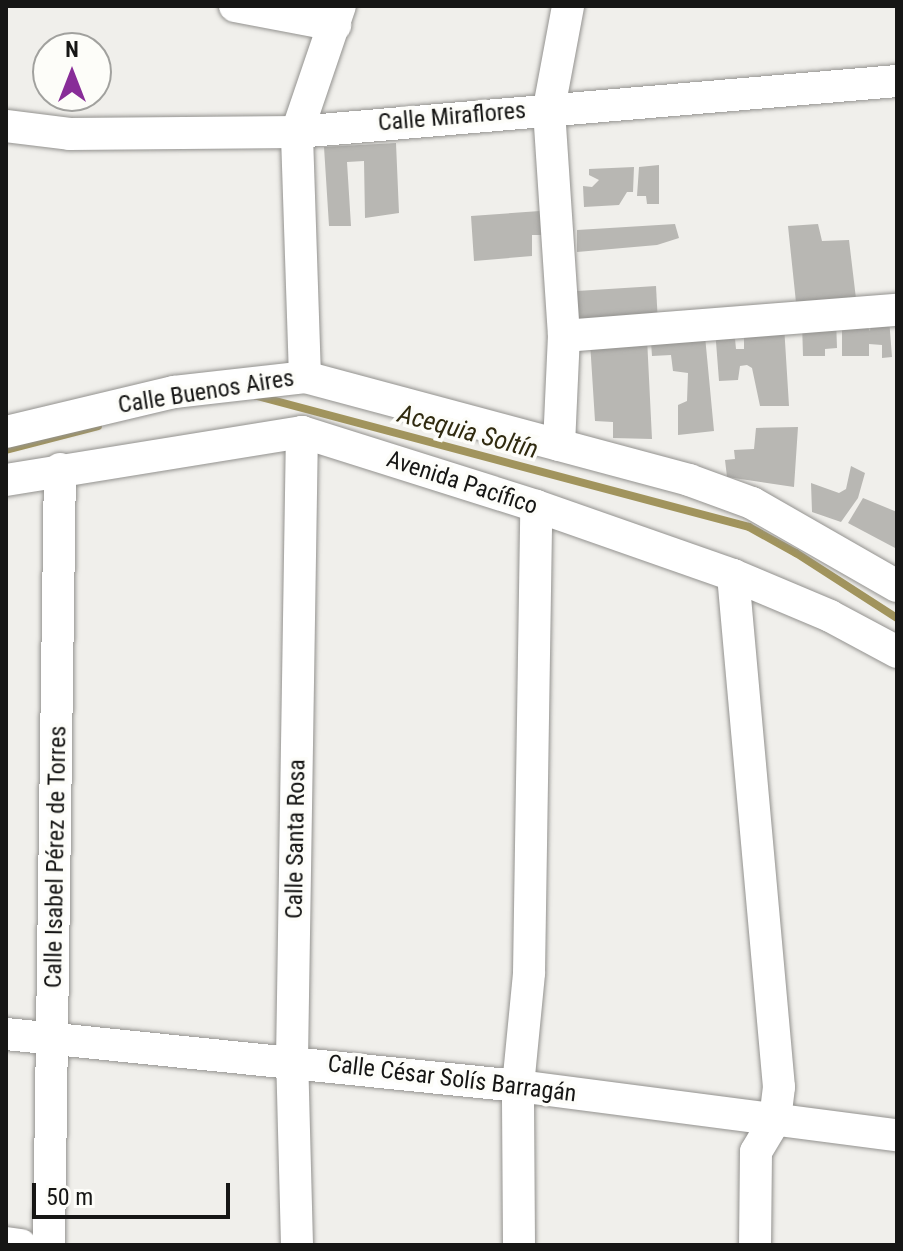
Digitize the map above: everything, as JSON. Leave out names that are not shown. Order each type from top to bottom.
[{"type":"street","points":[[235,6],[337,16],[297,132],[305,377]]},
{"type":"street","points":[[559,445],[564,336],[549,108],[568,6]]},
{"type":"street","name":"Calle Miraflores","points":[[6,126],[70,134],[297,132],[549,108],[897,81]]},
{"type":"street","points":[[564,336],[897,310]]},
{"type":"street","name":"Calle Buenos Aires","points":[[6,432],[174,392],[305,377],[689,480],[752,503],[897,586]]},
{"type":"street","name":"Avenida Pacífico","points":[[6,480],[302,432],[536,506],[733,575],[830,616],[897,652]]},
{"type":"street","name":"Calle Santa Rosa","points":[[297,1245],[292,1060],[302,432]]},
{"type":"street","name":"Calle Isabel Pérez de Torres","points":[[49,1245],[60,469]]},
{"type":"street","points":[[519,1245],[518,1086],[529,973],[536,506]]},
{"type":"street","points":[[733,575],[779,1087],[775,1120],[756,1152],[755,1245]]},
{"type":"street","name":"Calle César Solís Barragán","points":[[6,1034],[292,1060],[897,1135]]},
{"type":"street","points":[[6,1243],[21,1245]]},
{"type":"building","points":[[396,143],[399,213],[365,218],[364,161],[347,162],[351,226],[329,226],[324,147]]},
{"type":"building","points":[[659,165],[659,204],[647,204],[646,196],[637,196],[639,167]]},
{"type":"building","points":[[634,167],[633,192],[627,192],[619,205],[584,207],[583,186],[592,187],[599,180],[589,175],[589,169]]},
{"type":"building","points":[[540,211],[541,235],[532,235],[532,256],[474,261],[471,216]]},
{"type":"building","points":[[675,224],[679,238],[657,245],[577,252],[577,230]]},
{"type":"building","points":[[818,224],[822,241],[849,240],[857,307],[797,312],[788,226]]},
{"type":"building","points":[[656,286],[658,324],[577,329],[577,291]]},
{"type":"building","points":[[872,318],[889,318],[892,357],[882,358],[882,345],[869,344],[869,356],[842,356],[842,319],[863,319],[870,331]]},
{"type":"building","points":[[836,319],[837,348],[825,349],[825,356],[803,356],[802,323]]},
{"type":"building","points":[[784,325],[789,406],[760,406],[752,368],[747,365],[740,366],[738,380],[719,381],[715,329],[734,328],[736,349],[744,349],[744,328]]},
{"type":"building","points":[[705,336],[714,431],[678,435],[678,405],[687,401],[688,373],[673,371],[671,355],[652,356],[651,342]]},
{"type":"building","points":[[647,338],[652,439],[613,438],[613,422],[595,421],[590,342]]},
{"type":"building","points":[[798,427],[794,487],[727,477],[725,460],[735,459],[734,450],[754,449],[756,428]]},
{"type":"building","points":[[851,466],[865,473],[858,498],[841,522],[812,512],[811,483],[839,493],[846,489]]},
{"type":"building","points":[[863,498],[897,512],[897,549],[848,523]]},
{"type":"waterway","name":"Acequia Soltín","points":[[257,396],[749,527],[796,553],[897,618]]},
{"type":"waterway","name":"Acequia Soltín","points":[[6,450],[98,426]]}]
